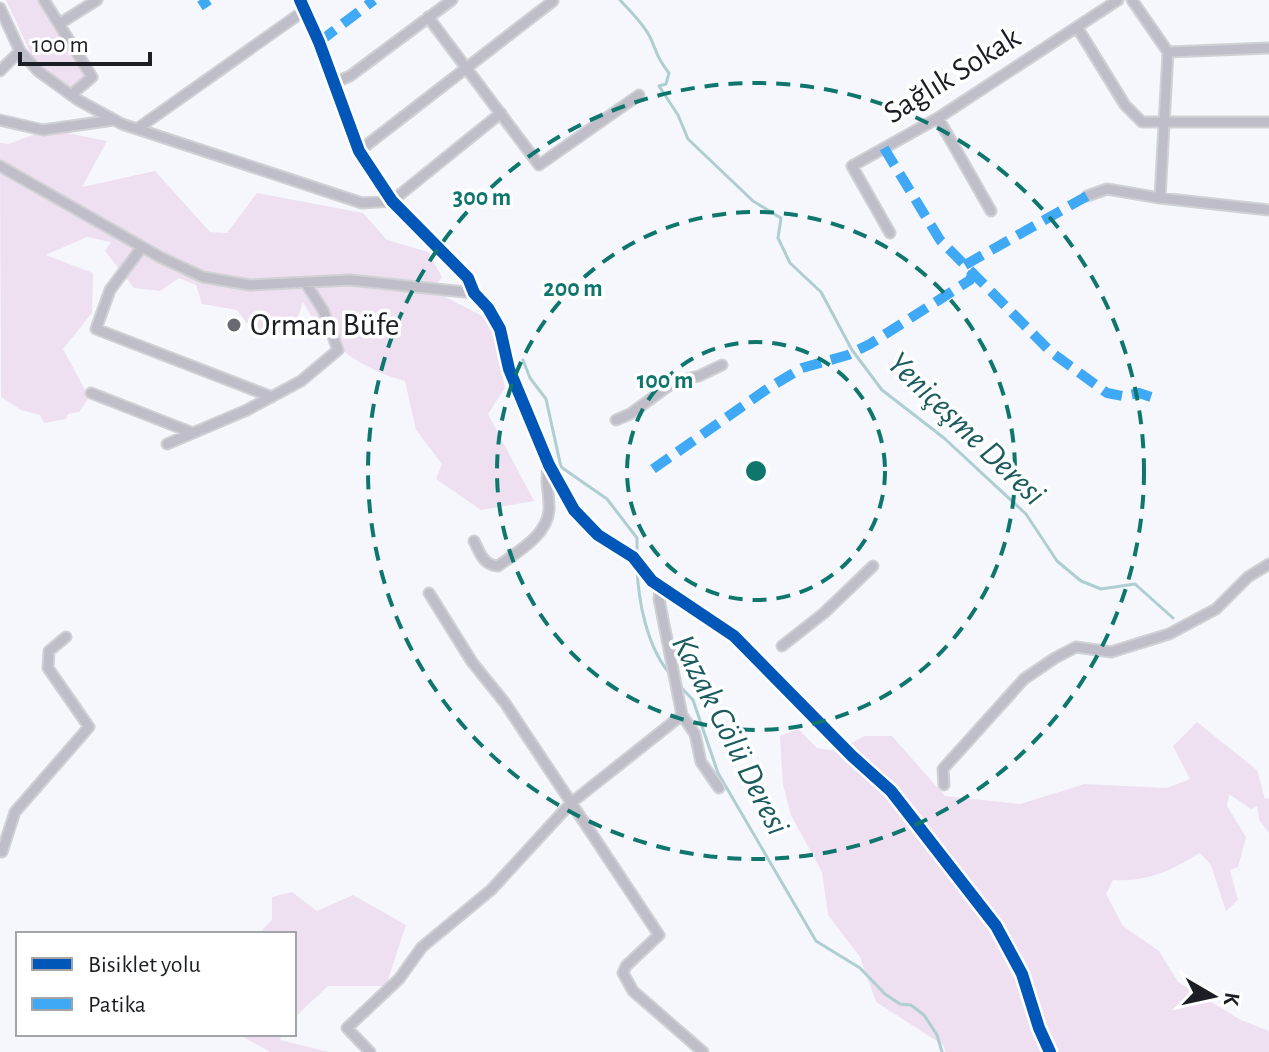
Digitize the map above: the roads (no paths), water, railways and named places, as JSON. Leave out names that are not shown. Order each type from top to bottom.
[{"type":"street","points":[[44,0],[92,77],[71,95]]},
{"type":"street","points":[[59,24],[97,0]]},
{"type":"street","points":[[300,0],[359,151],[392,201],[468,278],[474,293],[500,329],[509,369],[549,465],[574,510],[598,535],[633,557],[652,581],[734,636],[852,756],[891,791],[996,926],[1022,974],[1050,1052]]},
{"type":"street","points":[[334,83],[350,76],[452,0]]},
{"type":"street","name":"Sağlık Sokak","points":[[890,233],[852,166],[938,118],[1118,0]]},
{"type":"street","points":[[1132,0],[1168,52],[1160,198]]},
{"type":"street","points":[[359,151],[553,1]]},
{"type":"street","points":[[0,8],[20,51],[38,71],[114,120],[362,203],[392,201],[501,113]]},
{"type":"street","points":[[137,129],[305,10]]},
{"type":"street","points":[[428,17],[539,165],[639,95]]},
{"type":"street","points":[[1077,27],[1125,105],[1142,122],[1269,122]]},
{"type":"street","points":[[1168,52],[1269,48]]},
{"type":"street","points":[[0,71],[20,51]]},
{"type":"street","points":[[938,118],[991,211]]},
{"type":"street","points":[[0,120],[43,130],[114,120]]},
{"type":"street","points":[[0,166],[142,247],[203,277],[250,285],[350,280],[474,293]]},
{"type":"street","points":[[1087,196],[1107,189],[1269,210]]},
{"type":"street","points":[[142,247],[110,290],[96,329],[272,397]]},
{"type":"street","points":[[167,444],[272,397],[301,381],[338,350],[323,310],[305,282]]},
{"type":"street","points":[[616,420],[630,414],[674,382],[699,376],[722,365]]},
{"type":"street","points":[[91,393],[193,433]]},
{"type":"street","points":[[474,541],[483,559],[490,566],[498,566],[545,527],[549,510],[546,476],[549,465]]},
{"type":"street","points":[[944,785],[943,769],[1024,679],[1076,647],[1111,652],[1169,634],[1216,609],[1248,577],[1269,564]]},
{"type":"street","points":[[782,646],[824,613],[873,566]]},
{"type":"street","points":[[660,587],[659,599],[682,715],[695,734],[701,762],[719,788]]},
{"type":"street","points":[[429,593],[472,662],[505,703],[659,935],[623,973],[633,991],[703,1052]]},
{"type":"street","points":[[2,852],[15,812],[89,727],[48,668],[49,651],[66,637]]},
{"type":"street","points":[[370,1052],[347,1028],[399,979],[422,947],[491,890],[571,803],[682,715]]},
{"type":"waterway","name":"Yeniçeşme Deresi","points":[[620,0],[647,32],[669,73],[666,84],[659,86],[678,115],[688,139],[753,201],[781,218],[778,238],[790,263],[821,292],[852,350],[882,390],[944,438],[1026,514],[1057,561],[1081,581],[1101,589],[1135,584],[1173,618]]},
{"type":"waterway","name":"Kazak Gölü Deresi","points":[[523,360],[530,378],[546,399],[561,467],[607,499],[637,538],[637,558]]},
{"type":"waterway","name":"Kazak Gölü Deresi","points":[[637,566],[645,624],[656,652],[671,675]]},
{"type":"waterway","name":"Kazak Gölü Deresi","points":[[678,684],[693,700],[718,773],[816,941],[860,968],[885,994],[900,1004],[911,1005],[924,1015],[937,1035],[942,1052]]},
{"type":"place","name":"Orman Büfe","points":[[234,325]]}]
